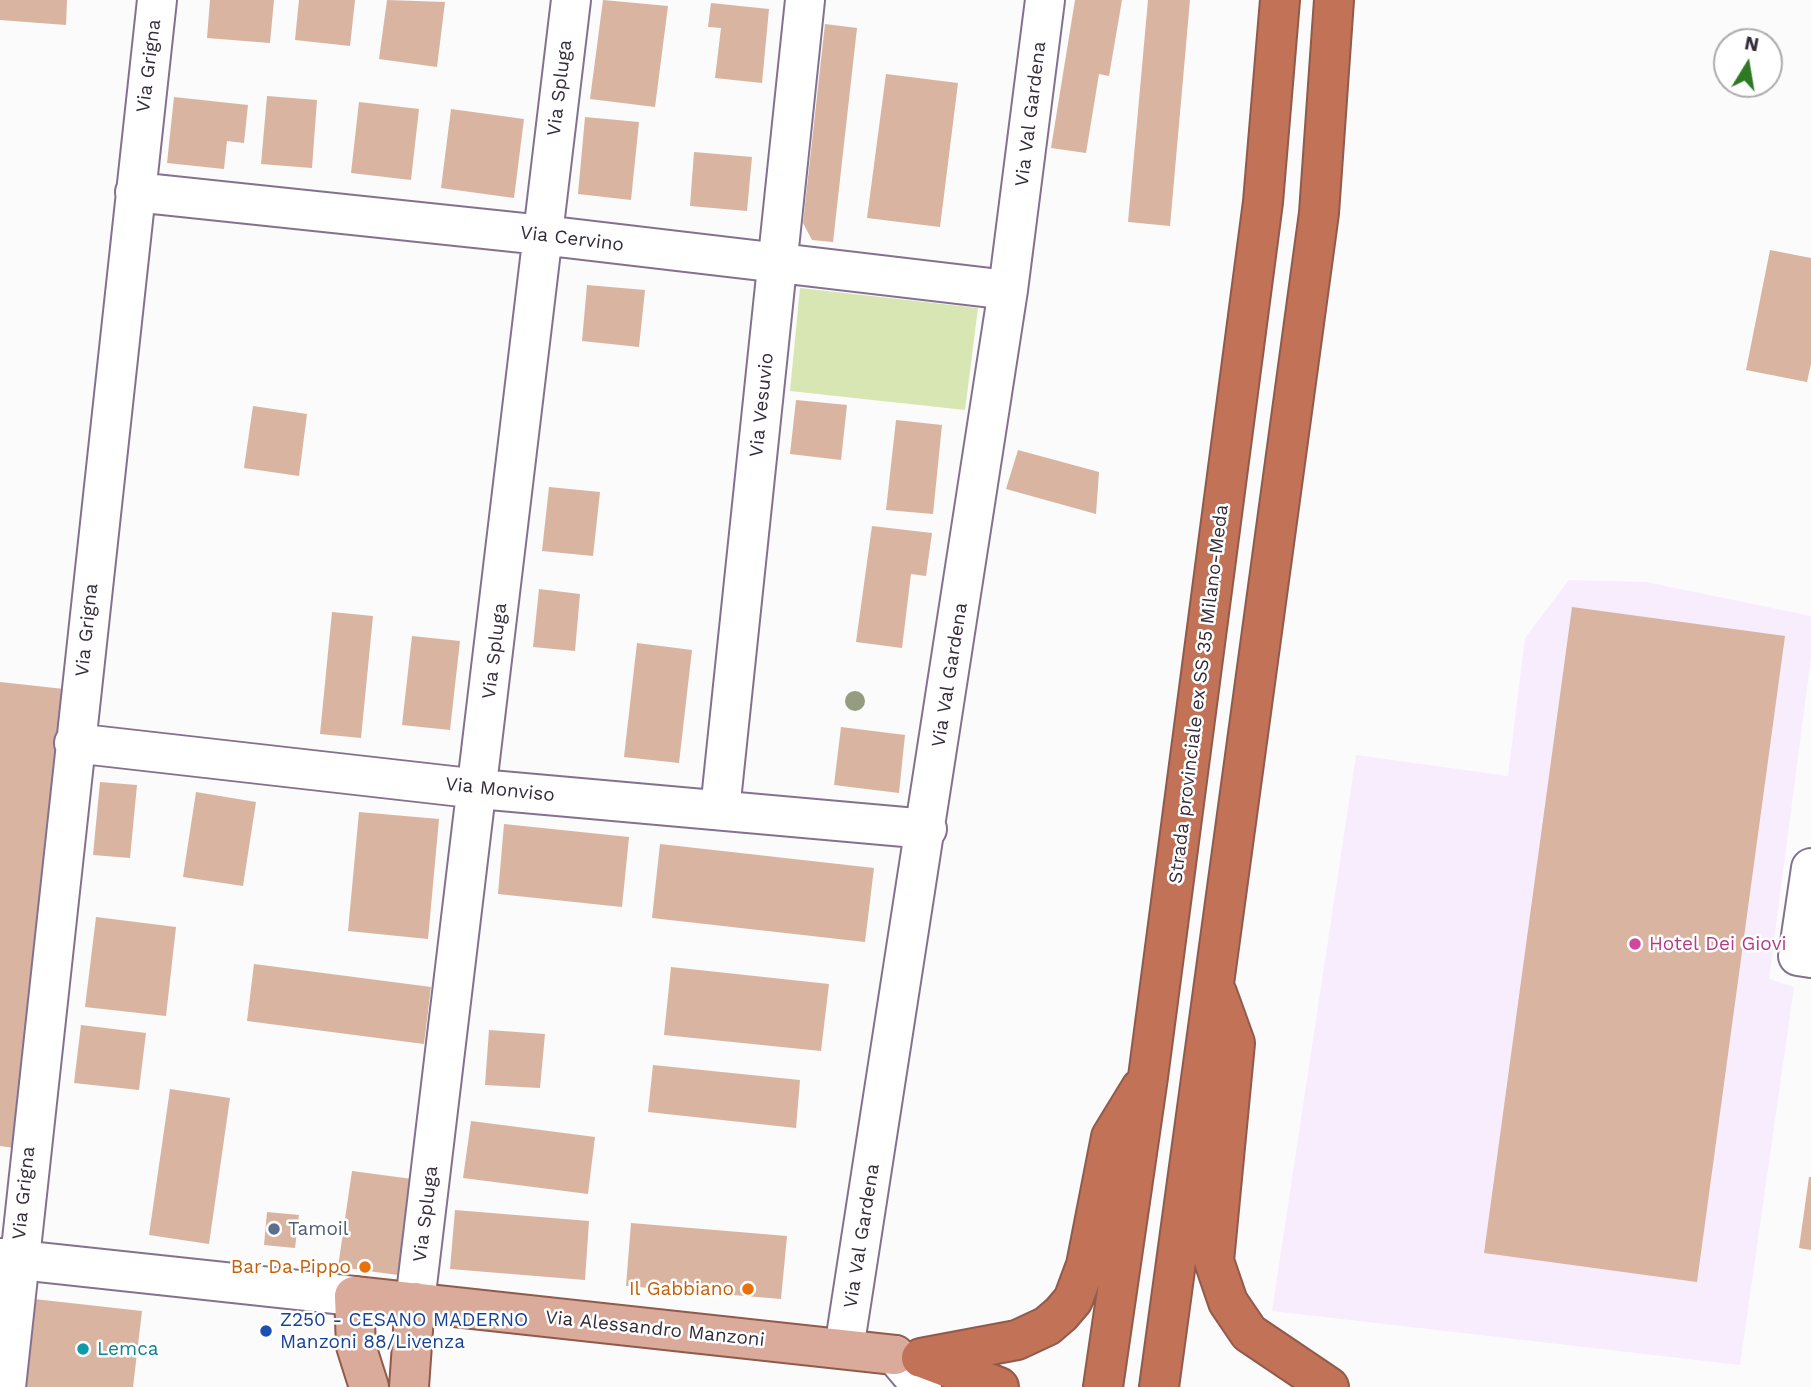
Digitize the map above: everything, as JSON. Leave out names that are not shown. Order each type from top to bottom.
[{"type":"highway","name":"Strada provinciale ex SS 35 Milano-Meda","points":[[1103,1387],[1148,1077],[1264,202],[1280,0]]},
{"type":"highway","points":[[1159,1387],[1319,213],[1335,0]]},
{"type":"highway","points":[[1215,988],[1235,1043],[1214,1261],[1228,1302],[1249,1333],[1329,1387]]},
{"type":"highway","points":[[913,1367],[1033,1334],[1061,1314],[1073,1300],[1086,1265],[1111,1137],[1148,1077]]},
{"type":"highway","points":[[913,1367],[999,1387]]},
{"type":"main road","name":"Via Alessandro Manzoni","points":[[354,1296],[844,1349],[913,1367]]},
{"type":"main road","points":[[354,1296],[356,1346],[369,1387]]},
{"type":"main road","points":[[409,1387],[415,1303]]},
{"type":"street","name":"Via Grigna","points":[[6,1387],[9,1259],[74,743],[157,0]]},
{"type":"street","name":"Via Spluga","points":[[415,1303],[479,789],[571,0]]},
{"type":"street","name":"Via Vesuvio","points":[[720,810],[805,0]]},
{"type":"street","name":"Via Val Gardena","points":[[844,1349],[927,829],[1008,290],[1045,0]]},
{"type":"street","name":"Via Cervino","points":[[135,192],[542,234],[1008,290]]},
{"type":"street","name":"Via Monviso","points":[[74,743],[479,789],[927,829]]},
{"type":"street","points":[[1805,957],[1811,868]]},
{"type":"street","name":"Via Alessandro Manzoni","points":[[9,1259],[354,1296]]},
{"type":"shaded area","points":[[1569,580],[1646,582],[1811,616],[1811,658],[1769,979],[1794,987],[1740,1365],[1272,1311],[1356,755],[1508,776],[1525,638]]},
{"type":"green space","points":[[800,288],[978,308],[965,410],[790,391]]},
{"type":"building","points":[[0,0],[67,0],[66,25],[0,20]]},
{"type":"building","points":[[210,0],[274,0],[270,43],[207,38]]},
{"type":"building","points":[[299,0],[355,0],[350,46],[295,40]]},
{"type":"building","points":[[387,0],[445,2],[437,67],[379,59]]},
{"type":"building","points":[[603,0],[668,6],[655,107],[590,99]]},
{"type":"building","points":[[1075,0],[1122,0],[1109,76],[1099,74],[1086,153],[1051,148]]},
{"type":"building","points":[[1148,0],[1190,0],[1170,226],[1128,222]]},
{"type":"building","points":[[711,3],[769,9],[762,83],[715,78],[721,28],[708,27]]},
{"type":"building","points":[[825,24],[857,28],[833,242],[812,240],[803,223]]},
{"type":"building","points":[[886,74],[958,83],[940,227],[867,218]]},
{"type":"building","points":[[267,96],[317,100],[312,168],[261,164]]},
{"type":"building","points":[[174,97],[248,105],[244,143],[227,141],[224,169],[167,163]]},
{"type":"building","points":[[359,102],[419,109],[411,180],[351,173]]},
{"type":"building","points":[[451,109],[524,119],[514,198],[441,188]]},
{"type":"building","points":[[585,117],[639,122],[631,200],[578,194]]},
{"type":"building","points":[[694,152],[752,157],[747,211],[690,206]]},
{"type":"building","points":[[1770,250],[1811,258],[1811,364],[1807,382],[1746,370]]},
{"type":"building","points":[[587,285],[645,290],[639,347],[582,341]]},
{"type":"building","points":[[796,400],[847,405],[841,460],[790,454]]},
{"type":"building","points":[[253,406],[307,414],[299,476],[244,468]]},
{"type":"building","points":[[896,420],[942,425],[933,514],[886,510]]},
{"type":"building","points":[[1018,450],[1099,472],[1096,514],[1006,489]]},
{"type":"building","points":[[549,487],[600,492],[593,556],[542,551]]},
{"type":"building","points":[[872,526],[932,533],[926,576],[911,574],[902,648],[856,642]]},
{"type":"building","points":[[539,589],[580,594],[575,651],[533,647]]},
{"type":"building","name":"Hotel Dei Giovi","points":[[1572,607],[1785,636],[1697,1282],[1484,1253]]},
{"type":"building","points":[[332,612],[373,616],[361,738],[320,734]]},
{"type":"building","points":[[412,636],[460,641],[450,730],[402,725]]},
{"type":"building","points":[[637,643],[692,650],[679,763],[624,757]]},
{"type":"building","points":[[0,682],[64,689],[15,1148],[0,1146]]},
{"type":"building","points":[[841,727],[905,735],[899,793],[834,785]]},
{"type":"building","points":[[100,782],[137,785],[130,858],[93,855]]},
{"type":"building","points":[[196,792],[256,802],[243,886],[183,877]]},
{"type":"building","points":[[359,812],[439,819],[428,939],[348,931]]},
{"type":"building","points":[[504,824],[629,837],[622,907],[498,894]]},
{"type":"building","points":[[660,844],[874,868],[865,942],[652,918]]},
{"type":"building","points":[[96,917],[176,927],[166,1016],[85,1007]]},
{"type":"building","points":[[254,964],[431,987],[424,1044],[247,1021]]},
{"type":"building","points":[[671,967],[829,984],[821,1051],[664,1035]]},
{"type":"building","points":[[81,1025],[146,1033],[139,1090],[74,1083]]},
{"type":"building","points":[[489,1030],[545,1034],[540,1088],[485,1085]]},
{"type":"building","points":[[653,1065],[800,1080],[796,1128],[648,1112]]},
{"type":"building","points":[[170,1089],[230,1098],[209,1244],[149,1235]]},
{"type":"building","points":[[471,1121],[595,1137],[588,1194],[463,1178]]},
{"type":"building","points":[[352,1171],[412,1179],[398,1275],[338,1267]]},
{"type":"building","points":[[1811,1177],[1811,1250],[1799,1248]]},
{"type":"building","points":[[455,1210],[589,1221],[585,1280],[450,1269]]},
{"type":"building","points":[[267,1212],[299,1215],[295,1248],[264,1245]]},
{"type":"building","points":[[631,1223],[787,1236],[781,1299],[626,1286]]},
{"type":"building","name":"Lemca","points":[[34,1299],[142,1311],[133,1387],[25,1387]]},
{"type":"place","name":"Hotel Dei Giovi","points":[[1635,944]]},
{"type":"place","name":"Tamoil","points":[[274,1229]]},
{"type":"place","name":"Bar Da Pippo","points":[[365,1267]]},
{"type":"place","name":"Il Gabbiano","points":[[748,1289]]},
{"type":"place","name":"Z250 - CESANO MADERNO Manzoni 88/Livenza","points":[[266,1331]]},
{"type":"place","name":"Lemca","points":[[83,1349]]}]
